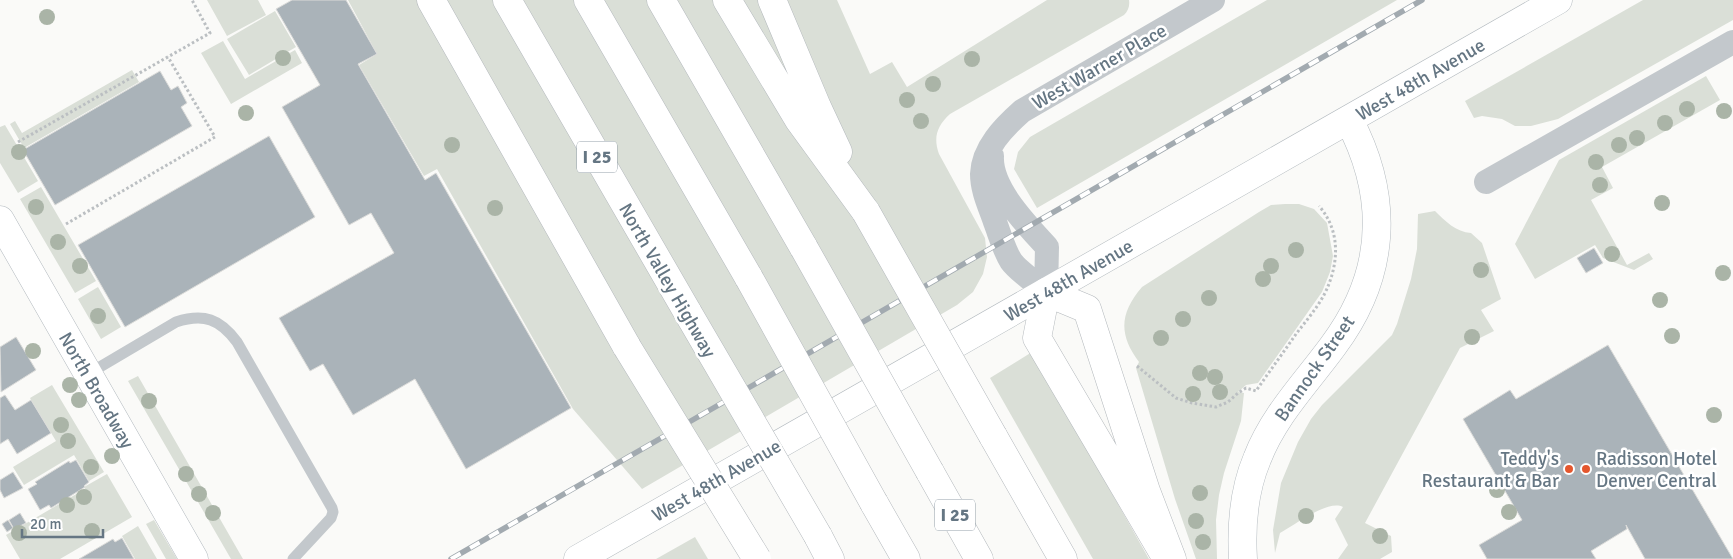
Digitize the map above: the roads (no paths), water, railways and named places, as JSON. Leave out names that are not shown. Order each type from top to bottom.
[{"type":"main road","points":[[410,0],[482,91]]},
{"type":"main road","points":[[431,0],[627,347],[757,559]]},
{"type":"main road","name":"North Valley Highway","points":[[507,0],[824,547]]},
{"type":"main road","points":[[588,0],[749,278],[906,559]]},
{"type":"main road","name":"I 25","points":[[661,0],[804,248],[979,559]]},
{"type":"main road","points":[[727,0],[799,120],[866,212]]},
{"type":"main road","points":[[772,0],[817,108],[866,212],[1063,559]]},
{"type":"main road","name":"West 48th Avenue","points":[[578,559],[1558,0]]},
{"type":"main road","name":"Bannock Street","points":[[1243,559],[1245,505],[1249,480],[1257,457],[1272,428],[1291,399],[1333,346],[1350,321],[1363,295],[1372,267],[1377,240],[1377,211],[1373,182],[1366,155],[1349,120]]},
{"type":"main road","name":"North Broadway","points":[[0,220],[194,559]]},
{"type":"main road","points":[[1167,559],[1037,338],[1046,292],[1086,309],[1146,491],[1172,559]]},
{"type":"street","name":"West Warner Place","points":[[1046,292],[1012,262],[985,193],[982,174],[985,159],[993,142],[1022,111],[1200,3]]},
{"type":"street","points":[[1486,182],[1733,42]]},
{"type":"street","points":[[993,142],[992,162],[994,173],[1001,187],[1011,204],[1047,247],[1046,292]]},
{"type":"lane","points":[[88,374],[176,322],[189,318],[204,318],[217,322],[229,331],[332,508],[332,515],[328,521],[293,559]]},
{"type":"railway","points":[[451,559],[1422,0]]},
{"type":"place","name":"Teddy's Restaurant & Bar","points":[[1569,469]]},
{"type":"place","name":"Radisson Hotel Denver Central","points":[[1586,469]]}]
